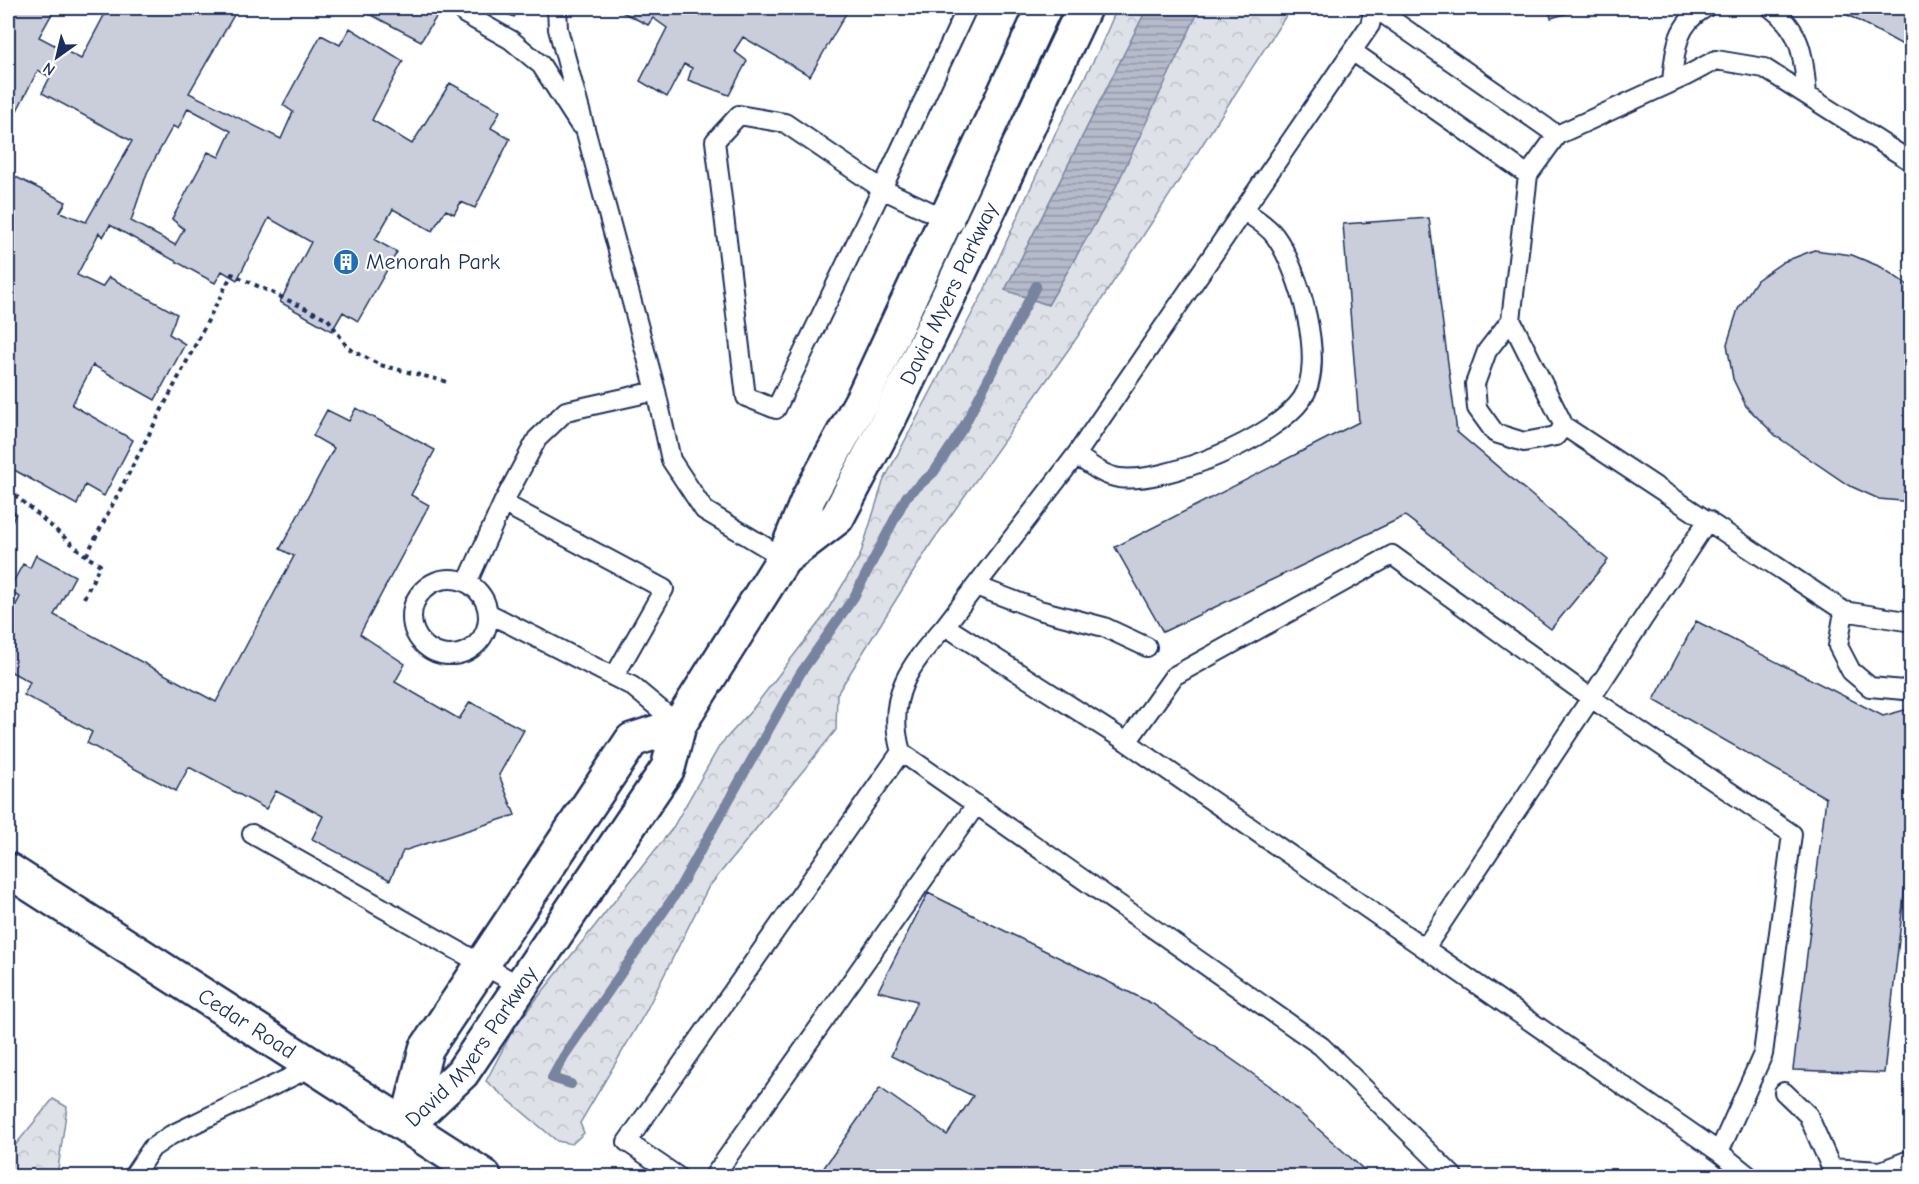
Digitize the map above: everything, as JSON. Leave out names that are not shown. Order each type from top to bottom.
[{"type":"street","name":"David Myers Parkway","points":[[407,1125],[462,1073],[668,768],[679,725],[784,558],[809,497],[863,398],[1044,8]]},
{"type":"street","name":"David Myers Parkway","points":[[784,558],[837,518],[888,421],[1084,8]]},
{"type":"street","name":"David Myers Parkway","points":[[407,1125],[426,1049],[480,964],[632,740],[679,725]]},
{"type":"street","name":"Cedar Road","points":[[8,870],[484,1176]]},
{"type":"lane","points":[[468,8],[465,14],[511,40],[541,65],[587,135]]},
{"type":"lane","points":[[556,8],[558,29],[656,392],[671,460],[704,510],[784,558]]},
{"type":"lane","points":[[967,8],[882,189],[777,409],[746,397],[715,141],[739,115],[785,123],[882,189],[978,234]]},
{"type":"lane","points":[[1453,1176],[1321,1046],[901,752],[894,727],[900,690],[920,654],[945,626],[1076,454],[1370,26],[1375,8],[1557,135]]},
{"type":"lane","points":[[1672,82],[1676,40],[1697,12],[1705,8]]},
{"type":"lane","points":[[1771,8],[1787,20],[1802,46],[1807,94]]},
{"type":"lane","points":[[1352,51],[1528,176]]},
{"type":"lane","points":[[1564,426],[1556,436],[1524,442],[1495,433],[1477,408],[1475,384],[1487,351],[1511,320],[1528,176],[1557,135],[1716,60],[1764,68],[1911,162]]},
{"type":"lane","points":[[1076,454],[1102,473],[1116,478],[1134,480],[1154,477],[1238,446],[1289,415],[1302,399],[1310,384],[1313,345],[1301,299],[1281,246],[1274,235],[1244,210]]},
{"type":"lane","points":[[1511,320],[1564,426],[1844,611],[1911,622]]},
{"type":"lane","points":[[467,583],[503,503],[537,439],[566,411],[656,392]]},
{"type":"lane","points":[[503,503],[664,589],[614,677]]},
{"type":"lane","points":[[1425,948],[1708,520]]},
{"type":"lane","points":[[1127,742],[1174,676],[1392,555],[1591,698],[1792,834],[1763,1054],[1719,1152]]},
{"type":"lane","points":[[442,580],[467,583],[484,601],[488,614],[487,626],[482,638],[474,647],[463,653],[438,654],[427,648],[412,628],[411,615],[414,603],[421,592],[442,580]]},
{"type":"lane","points":[[976,586],[1039,610],[1104,627],[1147,647]]},
{"type":"lane","points":[[1844,611],[1838,646],[1851,671],[1870,687],[1904,690],[1911,685]]},
{"type":"lane","points":[[488,614],[632,686],[679,725]]},
{"type":"lane","points":[[945,626],[1127,742],[1719,1152],[1749,1176]]},
{"type":"lane","points":[[677,1176],[627,1142],[901,752]]},
{"type":"lane","points":[[714,1176],[976,805]]},
{"type":"lane","points":[[252,834],[522,987]]},
{"type":"lane","points":[[133,1176],[152,1148],[171,1135],[314,1066]]},
{"type":"lane","points":[[1785,1092],[1808,1116],[1833,1172],[1881,1171],[1911,1159]]},
{"type":"lane","points":[[1905,1176],[1911,1166]]},
{"type":"path","points":[[86,556],[232,274],[328,320],[348,348],[380,365],[448,382]]},
{"type":"path","points":[[8,489],[86,556],[100,565],[84,597]]},
{"type":"green space","points":[[1117,8],[1291,8],[1078,336],[932,542],[837,694],[836,730],[708,888],[645,1013],[580,1123],[584,1133],[572,1144],[557,1141],[486,1081],[515,1026],[672,829],[720,745],[751,711],[824,616],[860,556],[883,482],[984,291],[1055,134],[1099,50]]},
{"type":"green space","points":[[53,1099],[67,1107],[57,1176],[8,1176],[8,1154]]},
{"type":"water","points":[[1147,8],[1200,8],[1114,191],[1048,305],[1005,290]]},
{"type":"building","name":"Menorah Park","points":[[8,8],[55,8],[39,37],[81,59],[108,8],[238,8],[189,93],[281,139],[293,112],[283,105],[321,35],[340,45],[350,28],[403,61],[372,120],[412,144],[450,83],[500,111],[491,128],[510,139],[475,208],[461,202],[454,214],[446,210],[432,231],[393,209],[375,240],[397,252],[358,321],[343,312],[332,331],[280,302],[311,242],[269,218],[237,280],[222,271],[215,283],[110,225],[103,237],[99,233],[77,275],[102,287],[109,277],[177,314],[169,334],[185,344],[155,400],[93,365],[72,405],[133,440],[104,496],[85,485],[77,505],[9,467],[11,457],[8,455],[8,173],[66,202],[60,212],[86,222],[132,141],[42,93],[50,77],[38,70],[8,128]],"holes":[[[188,108],[231,131],[219,157],[208,152],[172,219],[184,229],[175,245],[131,221],[147,173],[173,126],[178,129]]]},
{"type":"building","points":[[358,8],[442,8],[421,41]]},
{"type":"building","points":[[496,8],[520,8],[514,17]]},
{"type":"building","points":[[614,8],[849,8],[810,76],[743,37],[734,51],[747,61],[729,95],[688,80],[692,68],[684,64],[667,97],[640,81],[667,28],[653,18],[648,25]]},
{"type":"building","points":[[1548,8],[1586,8],[1551,18]]},
{"type":"building","points":[[1835,8],[1912,8],[1912,50]]},
{"type":"building","points":[[1429,218],[1457,432],[1608,560],[1551,629],[1405,516],[1163,632],[1115,547],[1359,422],[1343,224]]},
{"type":"building","points":[[1814,250],[1852,255],[1881,267],[1912,288],[1912,502],[1879,499],[1848,485],[1776,436],[1746,406],[1733,379],[1727,344],[1738,309],[1757,280],[1783,262]]},
{"type":"building","points":[[356,408],[435,450],[411,495],[429,505],[360,634],[405,664],[395,682],[459,719],[470,702],[524,730],[499,775],[515,815],[403,851],[390,880],[312,839],[323,816],[276,791],[266,809],[189,767],[176,791],[87,743],[92,732],[24,695],[30,682],[8,670],[8,620],[20,597],[8,591],[23,564],[30,568],[36,555],[75,576],[54,615],[216,702],[294,556],[280,549],[334,448],[313,436],[327,410],[349,421]]},
{"type":"building","points":[[8,508],[16,513],[8,530]]},
{"type":"building","points":[[1696,621],[1883,716],[1912,708],[1912,824],[1884,1073],[1793,1070],[1826,798],[1654,700]]},
{"type":"building","points":[[928,893],[1153,1004],[1270,1086],[1371,1176],[818,1176],[880,1088],[947,1135],[973,1096],[891,1056],[917,1001],[878,991]]},
{"type":"waterway","points":[[571,1084],[552,1078],[564,1056],[677,892],[800,674],[854,597],[906,497],[934,472],[963,428],[1036,286]]},
{"type":"place","name":"Menorah Park","points":[[346,262]]}]
